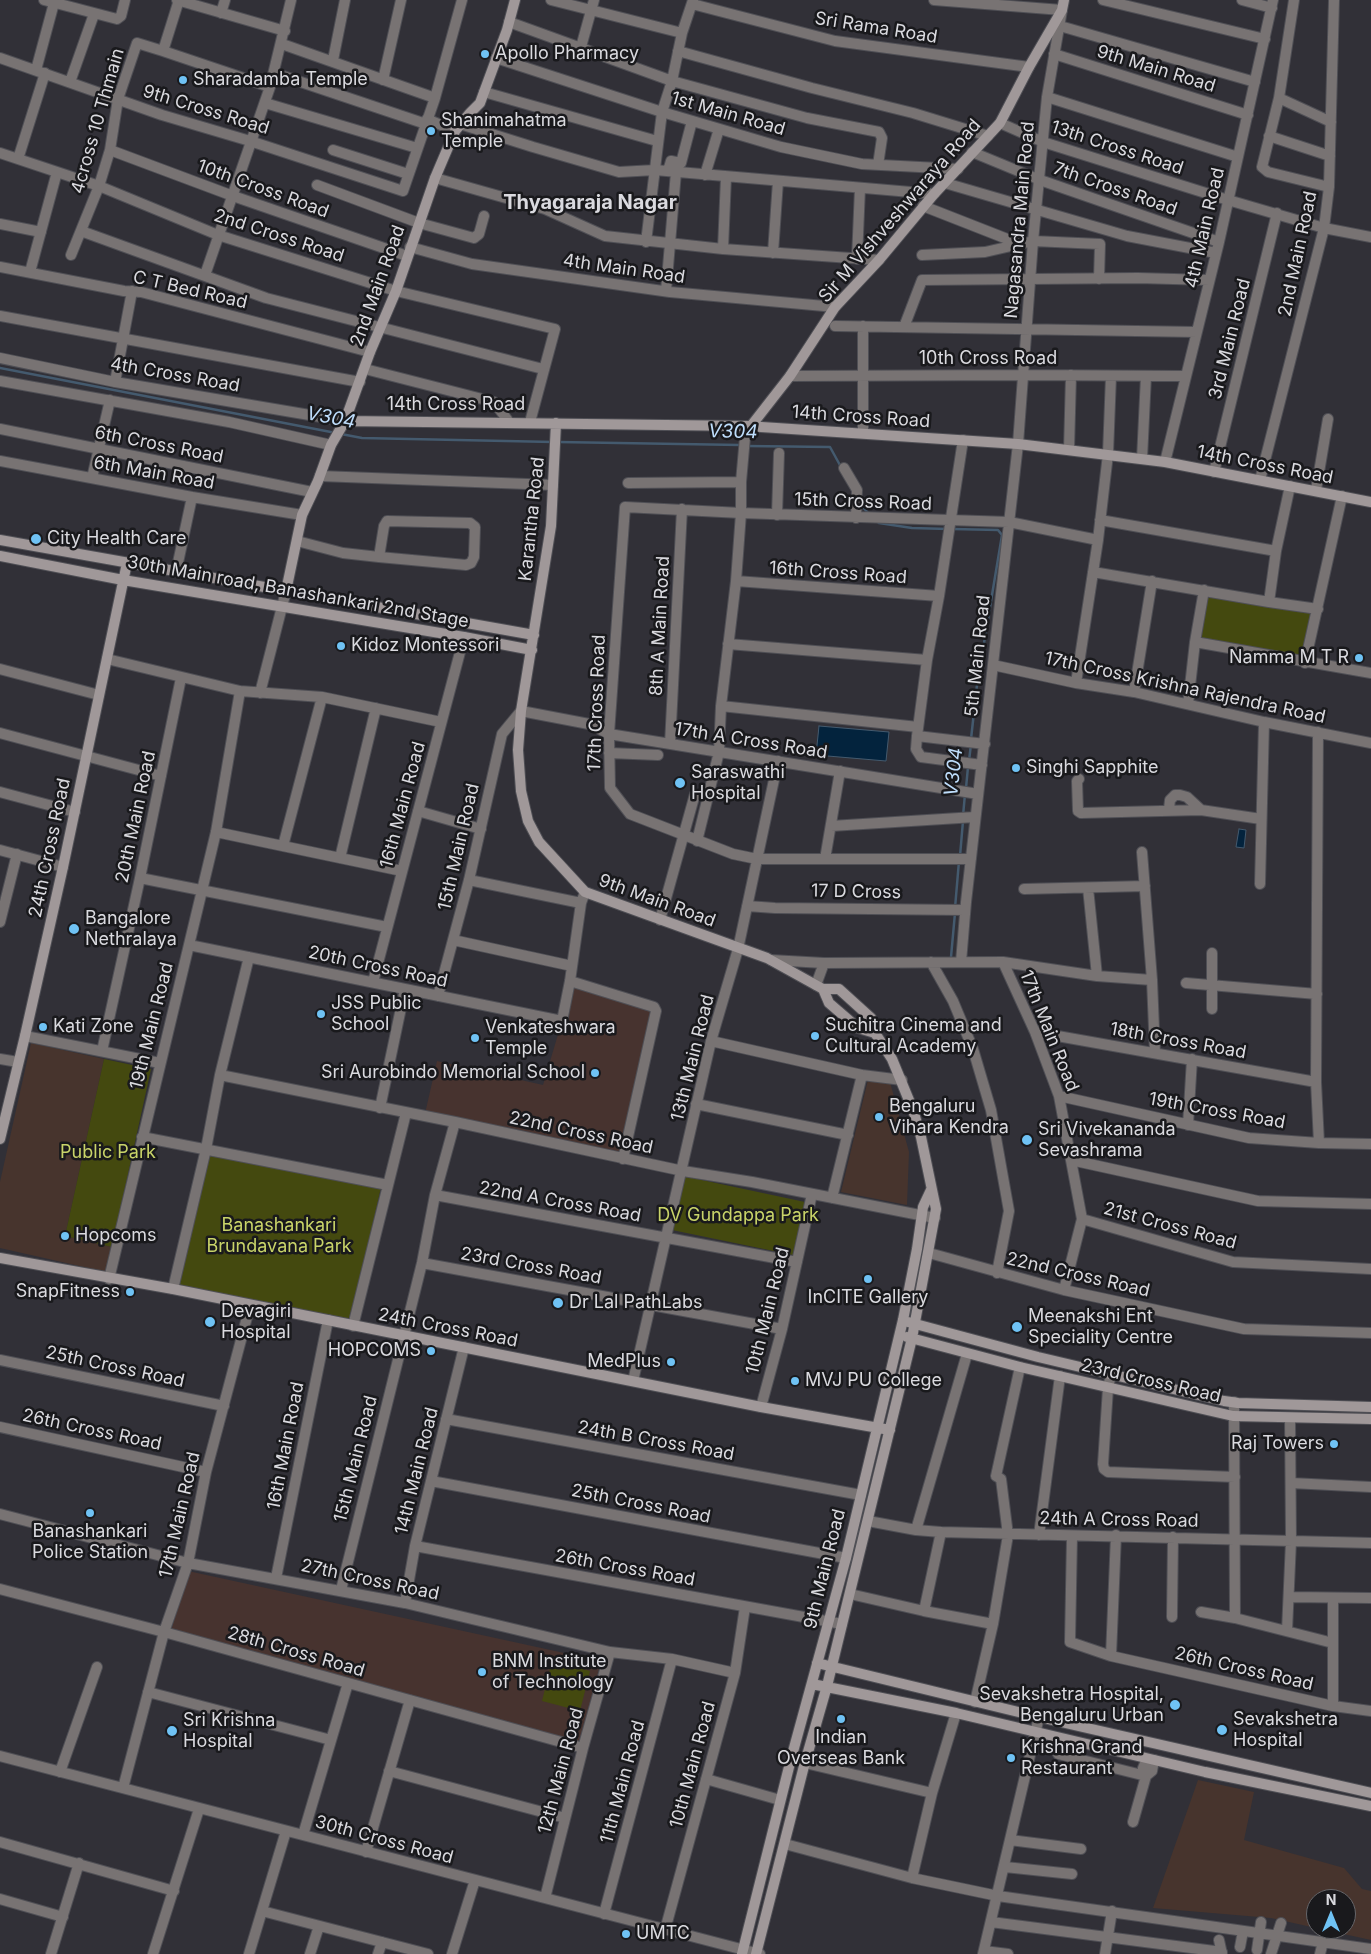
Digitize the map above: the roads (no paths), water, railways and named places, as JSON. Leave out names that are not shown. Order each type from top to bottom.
[{"type":"main road","name":"2nd Main Road","points":[[286,592],[302,515],[360,382],[370,352],[396,291],[408,252],[436,178],[458,128],[480,103],[515,0]]},
{"type":"main road","name":"Sir M Vishveshwaraya Road","points":[[748,426],[790,376],[835,307],[880,260],[934,194],[1000,123],[1063,5]]},
{"type":"main road","name":"14th Cross Road","points":[[338,433],[509,422],[748,426],[862,433],[1018,444],[1142,458],[1371,502]]},
{"type":"main road","name":"Karantha Road","points":[[537,618],[551,526],[556,423]]},
{"type":"main road","name":"30th Main road, Banashankari 2nd Stage","points":[[0,540],[534,635]]},
{"type":"main road","name":"30th Main road, Banashankari 2nd Stage","points":[[0,556],[123,580],[532,650]]},
{"type":"main road","name":"24th Cross Road","points":[[0,1140],[63,867],[127,563]]},
{"type":"main road","name":"9th Main Road","points":[[537,618],[521,711],[518,750],[521,791],[528,821],[539,842],[585,892],[771,960],[819,987],[839,989],[871,1018],[875,1033],[892,1059],[902,1080],[921,1137],[936,1209],[912,1338],[890,1430],[828,1686],[805,1762],[757,1954]]},
{"type":"main road","name":"9th Main Road","points":[[819,987],[829,1003],[858,1028],[875,1033]]},
{"type":"main road","name":"9th Main Road","points":[[742,1952],[780,1800],[846,1558],[903,1320],[923,1207],[931,1190]]},
{"type":"main road","name":"24th Cross Road","points":[[0,1258],[328,1320],[761,1407],[890,1430]]},
{"type":"main road","name":"23rd Cross Road","points":[[903,1320],[914,1325],[1038,1358],[1234,1402],[1371,1407]]},
{"type":"main road","name":"23rd Cross Road","points":[[899,1336],[1020,1367],[1233,1416],[1371,1419]]},
{"type":"main road","points":[[817,1664],[1371,1793]]},
{"type":"main road","points":[[812,1684],[956,1713],[1150,1759],[1371,1806]]},
{"type":"street","points":[[18,159],[40,72],[49,2],[117,19],[121,16],[125,0]]},
{"type":"street","points":[[270,86],[163,51],[179,0],[285,31]]},
{"type":"street","points":[[221,12],[225,0]]},
{"type":"street","points":[[205,275],[250,141],[265,103],[282,44],[291,0]]},
{"type":"street","points":[[332,60],[345,0]]},
{"type":"street","points":[[383,80],[401,0]]},
{"type":"street","points":[[333,150],[408,174],[435,98],[462,0]]},
{"type":"street","points":[[552,0],[592,5],[682,33]]},
{"type":"street","points":[[934,0],[1063,5]]},
{"type":"street","points":[[1103,0],[1265,39]]},
{"type":"street","points":[[1242,0],[1273,4]]},
{"type":"street","points":[[1294,0],[1279,98],[1262,167],[1264,170],[1329,187]]},
{"type":"street","name":"2nd Main Road","points":[[1260,480],[1324,228],[1329,187],[1334,0]]},
{"type":"street","points":[[646,242],[662,112],[692,2]]},
{"type":"street","name":"Sri Rama Road","points":[[692,2],[835,41],[1029,67]]},
{"type":"street","name":"4th Main Road","points":[[1165,462],[1219,242],[1273,4]]},
{"type":"street","points":[[580,47],[592,5]]},
{"type":"street","name":"Nagasandra Main Road","points":[[1018,444],[1033,241],[1047,97],[1063,5]]},
{"type":"street","points":[[70,82],[94,14]]},
{"type":"street","points":[[509,22],[672,81],[808,118],[880,132],[882,138],[878,165]]},
{"type":"street","points":[[1060,26],[1255,82]]},
{"type":"street","name":"4cross 10 Thmain","points":[[71,256],[110,150],[118,99],[137,43],[163,51]]},
{"type":"street","points":[[282,44],[332,60],[435,98]]},
{"type":"street","points":[[678,51],[812,88],[913,113],[988,136]]},
{"type":"street","name":"9th Main Road","points":[[1054,54],[1248,115]]},
{"type":"street","name":"9th Cross Road","points":[[0,58],[162,116],[250,141],[403,191],[408,174]]},
{"type":"street","name":"1st Main Road","points":[[496,58],[662,112],[781,147],[862,164],[958,169]]},
{"type":"street","points":[[274,73],[426,122],[533,147],[619,172],[654,170],[934,194]]},
{"type":"street","points":[[484,92],[657,141]]},
{"type":"street","points":[[1047,97],[1238,157]]},
{"type":"street","points":[[1279,98],[1331,122]]},
{"type":"street","points":[[265,103],[418,148]]},
{"type":"street","points":[[666,291],[671,245],[671,161],[681,163],[692,121]]},
{"type":"street","name":"13th Cross Road","points":[[1000,123],[1043,142],[1228,200],[1324,228],[1371,237]]},
{"type":"street","points":[[705,175],[719,129]]},
{"type":"street","points":[[1269,136],[1330,156]]},
{"type":"street","name":"10th Cross Road","points":[[110,150],[233,196],[408,252]]},
{"type":"street","name":"7th Cross Road","points":[[972,152],[1040,180],[1219,242]]},
{"type":"street","name":"2nd Cross Road","points":[[0,153],[98,186],[218,235],[396,291],[555,329],[543,369]]},
{"type":"street","points":[[30,272],[56,172]]},
{"type":"street","points":[[723,249],[726,177]]},
{"type":"street","points":[[436,178],[545,209],[605,236],[671,245],[773,254],[880,260]]},
{"type":"street","points":[[773,254],[778,181]]},
{"type":"street","points":[[945,183],[1127,236],[1216,253]]},
{"type":"street","points":[[317,186],[419,223],[474,238],[479,234],[484,216]]},
{"type":"street","points":[[857,259],[860,188]]},
{"type":"street","points":[[924,206],[1020,244]]},
{"type":"street","name":"3rd Main Road","points":[[1214,472],[1277,213]]},
{"type":"street","points":[[0,224],[41,232]]},
{"type":"street","points":[[1099,279],[1100,229]]},
{"type":"street","points":[[81,231],[266,298],[543,369],[530,422]]},
{"type":"street","points":[[922,254],[985,252],[1033,241],[1100,244]]},
{"type":"street","name":"4th Main Road","points":[[408,252],[472,264],[666,291],[835,307]]},
{"type":"street","name":"C T Bed Road","points":[[0,267],[132,292],[141,292],[370,352]]},
{"type":"street","points":[[904,326],[922,280],[1210,280]]},
{"type":"street","points":[[115,382],[132,292]]},
{"type":"street","points":[[0,316],[360,382]]},
{"type":"street","name":"10th Cross Road","points":[[835,326],[1197,332]]},
{"type":"street","points":[[862,433],[863,326]]},
{"type":"street","name":"4th Cross Road","points":[[0,358],[338,433]]},
{"type":"street","points":[[365,369],[494,402],[509,422]]},
{"type":"street","points":[[1069,450],[1071,375]]},
{"type":"street","name":"10th Cross Road","points":[[790,376],[1186,376]]},
{"type":"street","points":[[1076,683],[1098,540],[1108,454],[1111,376]]},
{"type":"street","points":[[1142,458],[1146,376]]},
{"type":"street","points":[[0,380],[230,422],[338,433]]},
{"type":"street","points":[[92,478],[110,400]]},
{"type":"street","points":[[1316,490],[1328,419]]},
{"type":"street","points":[[697,841],[719,752],[721,706],[736,581],[744,445],[748,426]]},
{"type":"street","name":"6th Cross Road","points":[[0,429],[312,492]]},
{"type":"street","points":[[963,440],[939,596],[927,660],[916,749],[921,757],[982,765]]},
{"type":"street","name":"5th Main Road","points":[[961,962],[965,910],[963,859],[975,817],[985,744],[1018,444]]},
{"type":"street","points":[[777,515],[779,453]]},
{"type":"street","name":"6th Main Road","points":[[0,461],[192,497],[302,515]]},
{"type":"street","points":[[844,468],[857,490],[856,518]]},
{"type":"street","points":[[320,476],[553,485]]},
{"type":"street","points":[[628,483],[741,482]]},
{"type":"street","points":[[1269,602],[1276,551],[1290,486]]},
{"type":"street","points":[[1306,663],[1342,496]]},
{"type":"street","points":[[176,572],[192,497]]},
{"type":"street","name":"15th Cross Road","points":[[624,507],[777,515],[1009,522],[1098,540]]},
{"type":"street","name":"17th Cross Road","points":[[624,507],[609,753],[610,788],[630,814],[733,854],[757,859],[963,859]]},
{"type":"street","name":"8th A Main Road","points":[[670,744],[682,509]]},
{"type":"street","points":[[1100,520],[1276,551]]},
{"type":"street","points":[[297,541],[342,553],[379,557],[466,565],[471,563],[474,557],[475,528],[470,523],[387,521],[384,526],[379,557]]},
{"type":"street","points":[[1093,572],[1318,609]]},
{"type":"street","name":"16th Cross Road","points":[[736,581],[939,596]]},
{"type":"street","points":[[1134,692],[1152,581]]},
{"type":"street","points":[[1188,704],[1195,642],[1204,590]]},
{"type":"street","points":[[260,693],[286,592]]},
{"type":"street","name":"16th Main Road","points":[[373,982],[464,637]]},
{"type":"street","points":[[1195,642],[1371,673]]},
{"type":"street","points":[[728,644],[927,660]]},
{"type":"street","points":[[106,660],[240,691],[322,697],[441,722]]},
{"type":"street","name":"17th Cross Krishna Rajendra Road","points":[[993,665],[1076,683],[1134,692],[1264,722],[1371,743]]},
{"type":"street","points":[[0,669],[99,694]]},
{"type":"street","name":"20th Main Road","points":[[102,1051],[140,878],[180,678]]},
{"type":"street","name":"19th Main Road","points":[[109,1278],[216,832],[240,691]]},
{"type":"street","points":[[283,846],[322,697]]},
{"type":"street","name":"17th A Cross Road","points":[[721,706],[917,732]]},
{"type":"street","points":[[340,858],[376,708]]},
{"type":"street","name":"17th A Cross Road","points":[[521,711],[589,724],[609,734],[978,794]]},
{"type":"street","name":"15th Main Road","points":[[438,996],[469,880],[502,734],[521,711]]},
{"type":"street","points":[[1260,884],[1264,722]]},
{"type":"street","points":[[917,732],[985,744]]},
{"type":"street","points":[[1318,732],[1316,1082],[1319,1143]]},
{"type":"street","points":[[0,733],[161,776]]},
{"type":"street","points":[[609,753],[658,755]]},
{"type":"street","name":"13th Main Road","points":[[633,1381],[683,1171],[711,1041],[738,949],[778,761]]},
{"type":"street","points":[[825,859],[840,771]]},
{"type":"street","points":[[1079,779],[1077,781],[1078,811],[1081,813],[1202,810],[1261,819]]},
{"type":"street","points":[[0,792],[74,812]]},
{"type":"street","points":[[660,920],[695,794]]},
{"type":"street","points":[[1170,810],[1170,800],[1175,795],[1180,795],[1187,796],[1202,810]]},
{"type":"street","points":[[418,811],[480,829]]},
{"type":"street","points":[[831,826],[975,817]]},
{"type":"street","points":[[216,832],[402,872]]},
{"type":"street","points":[[0,850],[63,867]]},
{"type":"street","points":[[1142,852],[1152,980],[1155,1053]]},
{"type":"street","points":[[0,922],[17,854]]},
{"type":"street","points":[[140,878],[387,927]]},
{"type":"street","points":[[469,880],[580,903]]},
{"type":"street","points":[[1024,889],[1145,886]]},
{"type":"street","points":[[1088,888],[1096,976]]},
{"type":"street","points":[[585,892],[580,903],[570,981],[654,1007],[656,1012],[624,1159]]},
{"type":"street","name":"17 D Cross","points":[[747,906],[965,910]]},
{"type":"street","points":[[453,940],[572,966]]},
{"type":"street","name":"20th Cross Road","points":[[188,945],[562,1021],[570,981]]},
{"type":"street","points":[[1212,953],[1212,1009]]},
{"type":"street","points":[[173,1290],[206,1149],[220,1075],[249,957]]},
{"type":"street","points":[[771,960],[824,963],[1003,962],[1096,976],[1152,980]]},
{"type":"street","points":[[932,962],[953,1001],[973,1049],[991,1110],[1009,1212],[997,1273]]},
{"type":"street","name":"17th Main Road","points":[[1003,962],[1035,1032],[1059,1096],[1082,1219],[1064,1290]]},
{"type":"street","points":[[819,987],[824,963]]},
{"type":"street","points":[[1186,983],[1317,994]]},
{"type":"street","points":[[380,1108],[406,989]]},
{"type":"street","name":"18th Cross Road","points":[[1035,1032],[1316,1082]]},
{"type":"street","points":[[25,1036],[160,1063]]},
{"type":"street","points":[[711,1041],[862,1075],[902,1080]]},
{"type":"street","points":[[0,1059],[18,1062]]},
{"type":"street","points":[[1188,1125],[1192,1059]]},
{"type":"street","name":"22nd Cross Road","points":[[220,1075],[455,1122],[683,1171],[752,1182],[935,1218]]},
{"type":"street","points":[[832,1198],[862,1075]]},
{"type":"street","name":"19th Cross Road","points":[[1059,1096],[1249,1138],[1319,1143],[1371,1144]]},
{"type":"street","points":[[696,1104],[848,1135]]},
{"type":"street","points":[[353,1326],[406,1113]]},
{"type":"street","points":[[403,1335],[422,1263],[435,1195],[455,1122]]},
{"type":"street","points":[[142,1137],[388,1186]]},
{"type":"street","points":[[1071,1160],[1258,1201],[1371,1204]]},
{"type":"street","name":"10th Main Road","points":[[761,1407],[782,1329],[812,1194]]},
{"type":"street","name":"22nd A Cross Road","points":[[435,1195],[797,1262]]},
{"type":"street","name":"21st Cross Road","points":[[1082,1219],[1232,1262],[1371,1268]]},
{"type":"street","name":"22nd Cross Road","points":[[929,1253],[1064,1290],[1244,1329],[1371,1333]]},
{"type":"street","name":"23rd Cross Road","points":[[422,1263],[782,1329]]},
{"type":"street","name":"17th Main Road","points":[[123,1788],[164,1632],[188,1563],[206,1472],[250,1306]]},
{"type":"street","name":"16th Main Road","points":[[276,1578],[328,1320]]},
{"type":"street","name":"15th Main Road","points":[[341,1590],[403,1335]]},
{"type":"street","name":"14th Main Road","points":[[405,1603],[415,1546],[464,1348]]},
{"type":"street","points":[[916,1530],[967,1354]]},
{"type":"street","name":"25th Cross Road","points":[[0,1360],[224,1406]]},
{"type":"street","points":[[975,1702],[993,1624],[1008,1535],[1001,1479],[996,1476],[1020,1367]]},
{"type":"street","points":[[1111,1374],[1108,1388],[1104,1469],[1108,1472],[1235,1477]]},
{"type":"street","points":[[1039,1535],[1060,1376]]},
{"type":"street","points":[[1234,1402],[1235,1618]]},
{"type":"street","points":[[1287,1631],[1291,1541],[1290,1418]]},
{"type":"street","name":"24th B Cross Road","points":[[446,1420],[861,1496]]},
{"type":"street","name":"26th Cross Road","points":[[0,1427],[206,1472]]},
{"type":"street","name":"25th Cross Road","points":[[431,1481],[846,1558]]},
{"type":"street","points":[[1291,1484],[1371,1487]]},
{"type":"street","name":"27th Cross Road","points":[[0,1514],[188,1563],[405,1603],[610,1652],[672,1660],[735,1673]]},
{"type":"street","name":"24th A Cross Road","points":[[868,1520],[916,1530],[941,1532],[1371,1543]]},
{"type":"street","points":[[924,1611],[941,1532]]},
{"type":"street","points":[[1111,1656],[1116,1535]]},
{"type":"street","name":"26th Cross Road","points":[[1072,1536],[1070,1642],[1111,1656],[1333,1706],[1371,1711]]},
{"type":"street","points":[[1172,1616],[1173,1537]]},
{"type":"street","name":"26th Cross Road","points":[[415,1546],[842,1624]]},
{"type":"street","name":"28th Cross Road","points":[[0,1589],[164,1632],[583,1748]]},
{"type":"street","points":[[850,1594],[993,1624]]},
{"type":"street","points":[[1289,1597],[1371,1598]]},
{"type":"street","points":[[1333,1598],[1333,1706]]},
{"type":"street","name":"10th Main Road","points":[[666,1930],[735,1673],[745,1607]]},
{"type":"street","points":[[1201,1612],[1235,1618],[1333,1643]]},
{"type":"street","name":"12th Main Road","points":[[545,1898],[583,1748],[610,1652]]},
{"type":"street","name":"11th Main Road","points":[[604,1914],[672,1660]]},
{"type":"street","points":[[60,1772],[98,1667]]},
{"type":"street","points":[[303,1835],[348,1683]]},
{"type":"street","points":[[148,1692],[331,1740]]},
{"type":"street","points":[[366,1852],[410,1700]]},
{"type":"street","points":[[912,1878],[932,1793],[956,1713]]},
{"type":"street","points":[[1008,1954],[984,1952],[1039,1717]]},
{"type":"street","points":[[1058,1754],[1146,1776]]},
{"type":"street","name":"30th Cross Road","points":[[0,1756],[545,1898],[742,1952],[757,1954]]},
{"type":"street","points":[[1133,1822],[1146,1776],[1152,1771],[1150,1759]]},
{"type":"street","points":[[805,1762],[932,1793]]},
{"type":"street","points":[[389,1771],[565,1818]]},
{"type":"street","points":[[706,1779],[780,1800]]},
{"type":"street","points":[[153,1954],[199,1809]]},
{"type":"street","points":[[249,1954],[286,1831]]},
{"type":"street","points":[[1010,1840],[1081,1849]]},
{"type":"street","points":[[0,1842],[174,1891]]},
{"type":"street","points":[[785,1844],[912,1878],[998,1896],[1323,1942],[1368,1951]]},
{"type":"street","points":[[51,1954],[79,1864]]},
{"type":"street","points":[[1004,1867],[1072,1874]]},
{"type":"street","points":[[452,1954],[475,1880]]},
{"type":"street","points":[[0,1898],[63,1917]]},
{"type":"street","points":[[262,1911],[428,1954]]},
{"type":"street","points":[[1105,1954],[1112,1911]]},
{"type":"street","points":[[991,1922],[1222,1953],[1219,1940]]},
{"type":"street","points":[[1257,1950],[1261,1922]]},
{"type":"street","points":[[1271,1954],[1281,1923]]},
{"type":"street","points":[[310,1954],[319,1926]]},
{"type":"street","points":[[1240,1947],[1243,1931]]},
{"type":"street","points":[[378,1954],[382,1942]]},
{"type":"street","points":[[1320,1954],[1323,1942]]},
{"type":"water","points":[[819,726],[889,732],[886,761],[816,755]]},
{"type":"water","points":[[1239,829],[1246,830],[1244,848],[1236,847]]},
{"type":"waterway","name":"V304","points":[[0,368],[336,433]]},
{"type":"waterway","name":"V304","points":[[341,434],[362,438],[553,442]]},
{"type":"waterway","name":"V304","points":[[558,442],[740,445]]},
{"type":"waterway","name":"V304","points":[[746,446],[830,447],[841,467]]},
{"type":"waterway","name":"V304","points":[[861,505],[869,514]]},
{"type":"waterway","name":"V304","points":[[877,521],[879,523],[912,528],[948,529]]},
{"type":"waterway","name":"V304","points":[[953,529],[998,530],[1002,535],[977,685],[971,739]]},
{"type":"waterway","name":"V304","points":[[969,761],[971,744]]},
{"type":"waterway","name":"V304","points":[[966,788],[968,767]]},
{"type":"waterway","name":"V304","points":[[963,816],[965,794]]},
{"type":"waterway","name":"V304","points":[[960,856],[963,821]]},
{"type":"waterway","name":"V304","points":[[955,908],[959,861]]},
{"type":"waterway","name":"V304","points":[[951,957],[955,913]]},
{"type":"place","name":"Apollo Pharmacy","points":[[485,54]]},
{"type":"place","name":"Sharadamba Temple","points":[[183,80]]},
{"type":"place","name":"Shanimahatma Temple","points":[[431,131]]},
{"type":"place","name":"City Health Care","points":[[36,539]]},
{"type":"place","name":"Kidoz Montessori","points":[[341,646]]},
{"type":"place","name":"Namma M T R","points":[[1359,658]]},
{"type":"place","name":"Singhi Sapphite","points":[[1016,768]]},
{"type":"place","name":"Saraswathi Hospital","points":[[680,783]]},
{"type":"place","name":"Bangalore Nethralaya","points":[[74,929]]},
{"type":"place","name":"JSS Public School","points":[[321,1014]]},
{"type":"place","name":"Kati Zone","points":[[43,1027]]},
{"type":"place","name":"Suchitra Cinema and Cultural Academy","points":[[815,1036]]},
{"type":"place","name":"Venkateshwara Temple","points":[[475,1038]]},
{"type":"place","name":"Sri Aurobindo Memorial School","points":[[595,1073]]},
{"type":"place","name":"Bengaluru Vihara Kendra","points":[[879,1117]]},
{"type":"place","name":"Sri Vivekananda Sevashrama","points":[[1027,1140]]},
{"type":"place","name":"Hopcoms","points":[[65,1236]]},
{"type":"place","name":"InCITE Gallery","points":[[868,1279]]},
{"type":"place","name":"SnapFitness","points":[[130,1292]]},
{"type":"place","name":"Dr Lal PathLabs","points":[[558,1303]]},
{"type":"place","name":"Devagiri Hospital","points":[[210,1322]]},
{"type":"place","name":"Meenakshi Ent Speciality Centre","points":[[1017,1327]]},
{"type":"place","name":"HOPCOMS","points":[[431,1351]]},
{"type":"place","name":"MedPlus","points":[[671,1362]]},
{"type":"place","name":"MVJ PU College","points":[[795,1381]]},
{"type":"place","name":"Raj Towers","points":[[1334,1444]]},
{"type":"place","name":"Banashankari Police Station","points":[[90,1513]]},
{"type":"place","name":"BNM Institute of Technology","points":[[482,1672]]},
{"type":"place","name":"Sevakshetra Hospital, Bengaluru Urban","points":[[1175,1705]]},
{"type":"place","name":"Indian Overseas Bank","points":[[841,1719]]},
{"type":"place","name":"Sevakshetra Hospital","points":[[1222,1730]]},
{"type":"place","name":"Sri Krishna Hospital","points":[[172,1731]]},
{"type":"place","name":"Krishna Grand Restaurant","points":[[1011,1758]]},
{"type":"place","name":"UMTC","points":[[626,1934]]},
{"type":"district","name":"Thyagaraja Nagar","points":[[590,203]]},
{"type":"park label","name":"Public Park","points":[[108,1153]]},
{"type":"park label","name":"DV Gundappa Park","points":[[738,1216]]},
{"type":"park label","name":"Banashankari Brundavana Park","points":[[279,1236]]}]
